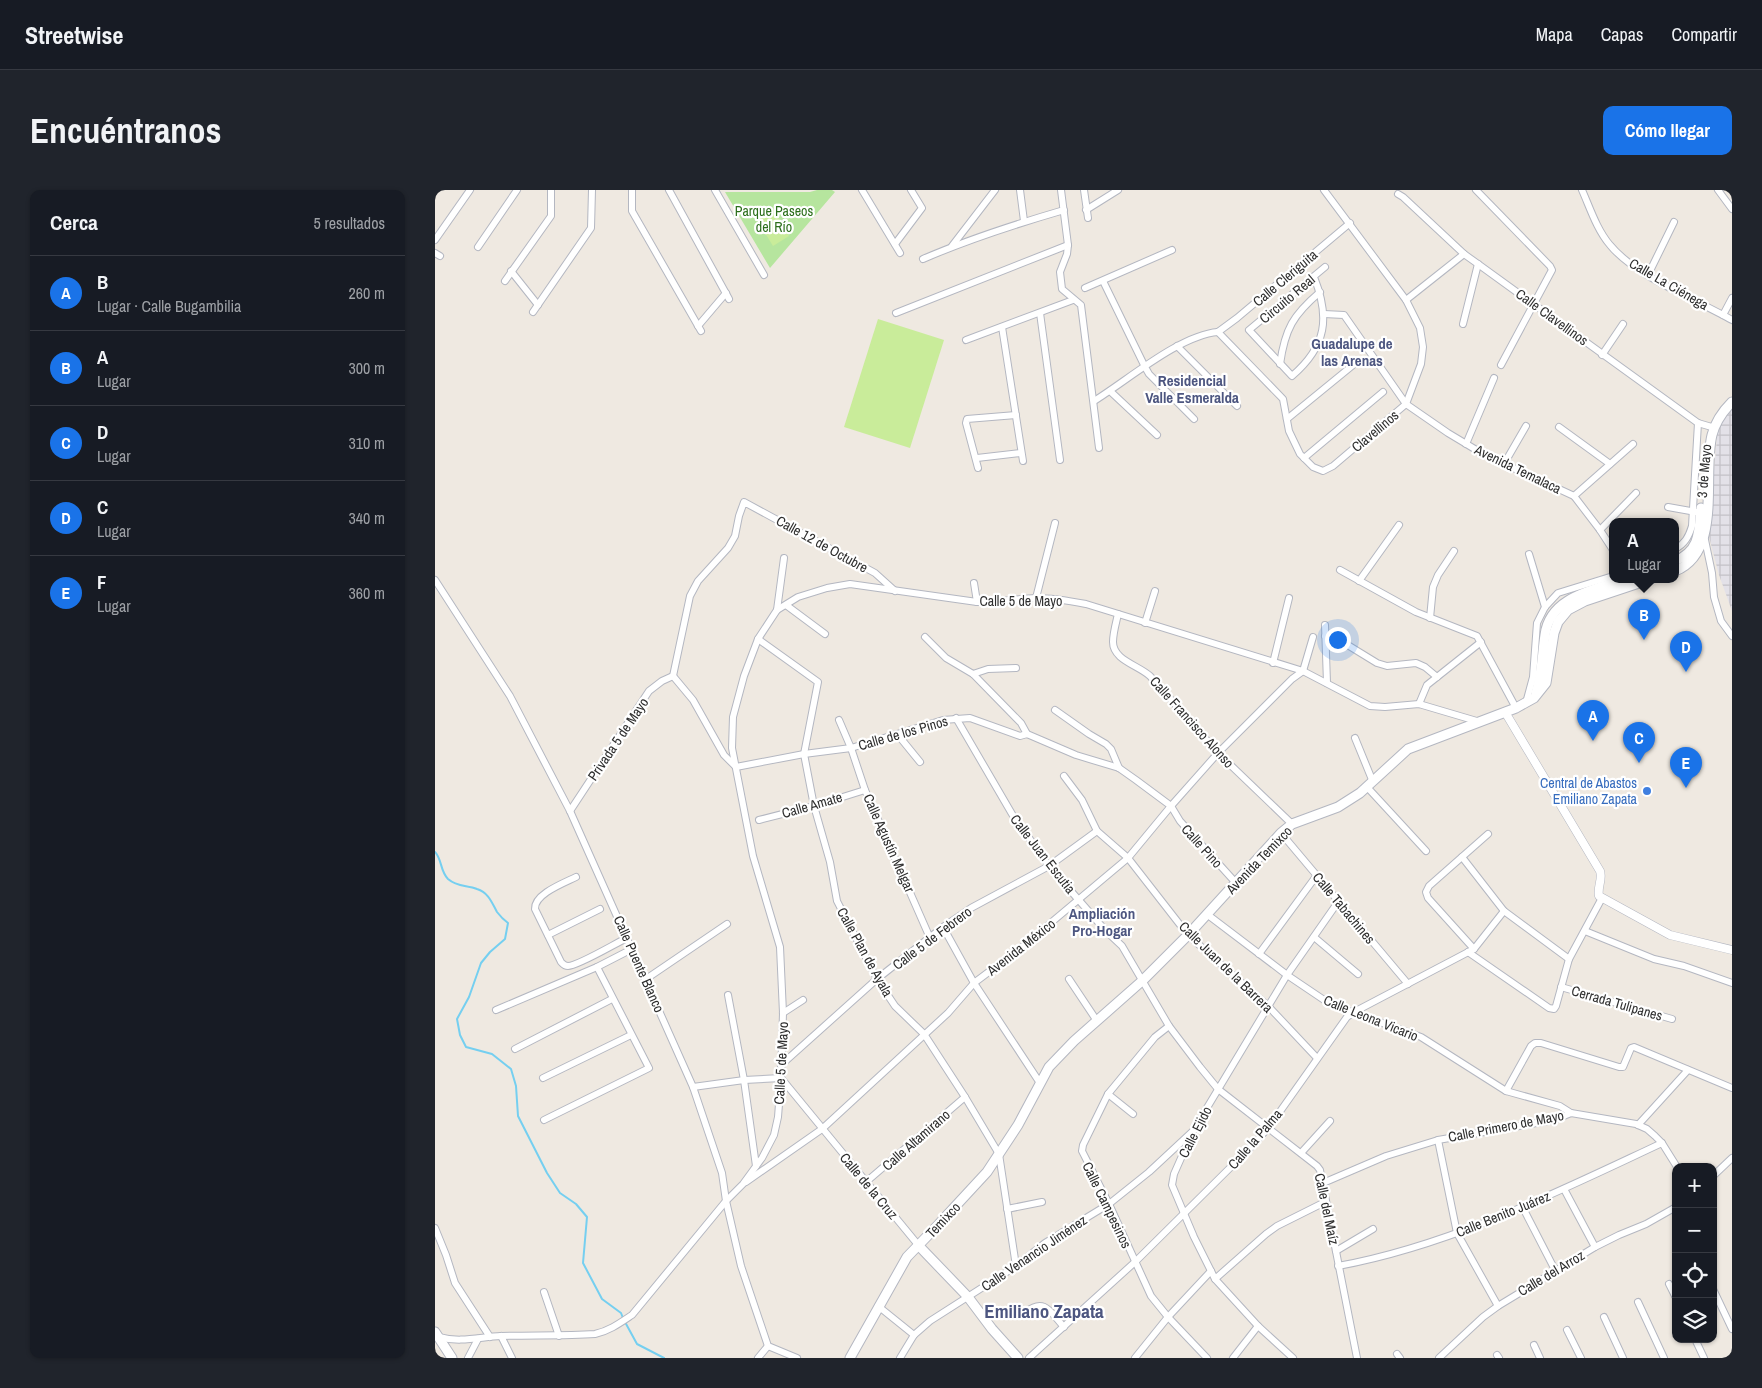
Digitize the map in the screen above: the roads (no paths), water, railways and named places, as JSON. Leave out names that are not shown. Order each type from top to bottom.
[{"type":"main road","name":"3 de Mayo","points":[[1679,559],[1691,552],[1695,543],[1698,530],[1697,512],[1706,446],[1712,427],[1724,404],[1732,397]]},
{"type":"main road","points":[[1679,569],[1687,565],[1697,554],[1698,530],[1712,427],[1732,402]]},
{"type":"main road","points":[[1534,698],[1540,680],[1545,632],[1553,613],[1561,604],[1572,598],[1615,583]]},
{"type":"main road","points":[[1534,698],[1546,683],[1554,633],[1558,622],[1568,610],[1585,601],[1639,583]]},
{"type":"main road","name":"Avenida Temixco","points":[[1040,1083],[1049,1067],[1060,1055],[1142,981],[1208,915],[1281,833],[1292,824],[1338,807],[1360,793],[1407,750],[1516,708],[1534,698]]},
{"type":"main road","name":"Temixco","points":[[850,1358],[907,1257],[987,1172],[1018,1124],[1040,1083]]},
{"type":"main road","name":"Calle de la Cruz","points":[[919,1246],[968,1297],[1018,1358]]},
{"type":"main road","points":[[436,1336],[452,1358]]},
{"type":"street","points":[[435,240],[470,190]]},
{"type":"street","points":[[478,247],[517,190]]},
{"type":"street","points":[[505,281],[551,216],[551,190]]},
{"type":"street","points":[[533,312],[591,228],[591,190]]},
{"type":"street","points":[[632,190],[632,210],[700,329],[728,296],[669,190]]},
{"type":"street","points":[[715,190],[764,275]]},
{"type":"street","points":[[862,190],[900,253]]},
{"type":"street","points":[[895,244],[921,208],[911,190]]},
{"type":"street","points":[[952,246],[995,190]]},
{"type":"street","points":[[1020,190],[1024,221]]},
{"type":"street","points":[[1061,190],[1068,245],[1061,272],[1063,289],[1073,300],[1081,305],[1099,448]]},
{"type":"street","points":[[1084,190],[1088,218]]},
{"type":"street","points":[[1086,210],[1118,190]]},
{"type":"street","name":"Clavellinos","points":[[1218,332],[1283,399],[1289,431],[1300,454],[1313,467],[1323,471],[1333,466],[1406,404],[1421,364],[1423,347],[1420,328],[1406,300],[1324,190]]},
{"type":"street","points":[[1476,190],[1552,270],[1551,276],[1501,364]]},
{"type":"street","name":"Calle La Ciénega","points":[[1582,190],[1609,245],[1633,266],[1732,320]]},
{"type":"street","points":[[1718,190],[1732,210]]},
{"type":"street","name":"Calle Clavellinos","points":[[1398,194],[1464,254],[1698,423],[1712,427]]},
{"type":"street","points":[[923,259],[952,246],[1024,221],[1064,210]]},
{"type":"street","points":[[1648,275],[1674,222]]},
{"type":"street","name":"Calle Cleriguita","points":[[1218,332],[1350,223]]},
{"type":"street","points":[[896,313],[1068,245]]},
{"type":"street","points":[[1085,288],[1172,250]]},
{"type":"street","points":[[1406,300],[1464,254]]},
{"type":"street","points":[[1463,324],[1479,264]]},
{"type":"street","name":"Circuito Real","points":[[1280,364],[1249,330],[1325,267]]},
{"type":"street","points":[[511,271],[538,304]]},
{"type":"street","points":[[1313,277],[1320,292],[1324,314],[1321,336],[1311,356],[1292,376],[1280,364],[1283,342],[1293,319],[1303,306],[1320,292]]},
{"type":"street","points":[[1103,281],[1149,374],[1194,419]]},
{"type":"street","points":[[1723,315],[1732,298]]},
{"type":"street","points":[[966,340],[1073,300]]},
{"type":"street","points":[[1040,313],[1059,460]]},
{"type":"street","points":[[1324,314],[1344,315],[1406,404]]},
{"type":"street","points":[[1602,355],[1623,324]]},
{"type":"street","points":[[977,458],[1022,457],[1002,327]]},
{"type":"street","points":[[1094,401],[1177,346],[1208,332],[1218,332]]},
{"type":"street","points":[[1177,346],[1237,406]]},
{"type":"street","points":[[1287,419],[1358,361]]},
{"type":"street","points":[[1466,444],[1494,378]]},
{"type":"street","points":[[1111,391],[1157,435]]},
{"type":"street","points":[[1304,458],[1383,392]]},
{"type":"street","name":"Avenida Temalaca","points":[[1406,404],[1466,444],[1504,464],[1574,496],[1609,544]]},
{"type":"street","points":[[978,468],[977,458],[966,423],[967,419],[1016,415]]},
{"type":"street","points":[[1668,506],[1697,512],[1698,423]]},
{"type":"street","points":[[1504,464],[1526,426]]},
{"type":"street","points":[[1559,428],[1611,464]]},
{"type":"street","points":[[1574,496],[1633,444]]},
{"type":"street","points":[[1612,518],[1636,493]]},
{"type":"street","name":"Calle 12 de Octubre","points":[[673,676],[690,596],[697,581],[728,548],[735,536],[744,502],[875,573],[896,591]]},
{"type":"street","points":[[1600,530],[1609,521]]},
{"type":"street","points":[[1036,598],[1055,524]]},
{"type":"street","points":[[1359,581],[1399,525]]},
{"type":"street","points":[[1679,547],[1698,530],[1711,565],[1714,597],[1721,621],[1732,636]]},
{"type":"street","points":[[1430,618],[1433,587],[1438,575],[1454,551]]},
{"type":"street","points":[[1529,554],[1545,607]]},
{"type":"street","points":[[777,610],[784,558]]},
{"type":"street","points":[[1340,570],[1430,618],[1477,636],[1516,708]]},
{"type":"street","points":[[1526,703],[1533,676],[1537,623],[1545,607],[1558,593],[1609,577]]},
{"type":"street","name":"Calle Puente Blanco","points":[[435,580],[510,696],[570,811],[693,1087],[721,1173],[741,1266],[768,1346]]},
{"type":"street","points":[[974,583],[977,602]]},
{"type":"street","name":"Calle 5 de Mayo","points":[[559,1336],[605,1332],[632,1315],[726,1201],[743,1184],[774,1135],[778,1117],[781,1078],[783,1013],[780,947],[753,856],[732,748],[733,717],[744,676],[758,638],[777,610],[798,597],[827,588],[850,584],[977,602],[1036,598],[1064,600],[1086,604],[1303,671],[1370,706],[1385,707],[1419,704],[1481,722]]},
{"type":"street","points":[[1145,623],[1155,591]]},
{"type":"street","points":[[1273,663],[1289,598]]},
{"type":"street","points":[[786,605],[825,634]]},
{"type":"street","name":"Calle Francisco Alonso","points":[[1118,614],[1113,641],[1114,650],[1119,656],[1150,676],[1218,753],[1292,824]]},
{"type":"street","points":[[1325,625],[1327,683]]},
{"type":"street","points":[[1325,636],[1345,644],[1377,663],[1387,666],[1415,663],[1425,667],[1437,677]]},
{"type":"street","points":[[925,637],[946,658],[973,674],[1021,723],[1027,734]]},
{"type":"street","points":[[1303,671],[1313,637]]},
{"type":"street","name":"Calle Plan de Ayala","points":[[758,638],[818,682],[803,754],[814,806],[830,862],[837,901],[877,979],[895,1006],[924,1034],[999,1154],[1016,1266]]},
{"type":"street","points":[[1419,704],[1427,685],[1481,642]]},
{"type":"street","points":[[973,674],[988,669],[1016,668]]},
{"type":"street","name":"Avenida México","points":[[743,1184],[821,1129],[948,1013],[974,983],[1023,947],[1129,858],[1171,806],[1218,753],[1292,679],[1303,671]]},
{"type":"street","name":"Calle 5 de Mayo","points":[[673,676],[693,700],[724,755],[736,767]]},
{"type":"street","name":"Privada 5 de Mayo","points":[[570,811],[649,691],[662,681],[673,676]]},
{"type":"street","points":[[1055,710],[1106,744],[1111,749],[1119,768]]},
{"type":"street","points":[[1505,712],[1600,871],[1597,889],[1599,896],[1670,934],[1732,950]]},
{"type":"street","name":"Calle Juan Escutia","points":[[956,718],[1012,814],[1049,866],[1105,930],[1122,946],[1142,981]]},
{"type":"street","name":"Calle de los Pinos","points":[[736,767],[803,754],[851,748],[943,720],[970,718],[1020,736],[1027,734],[1076,755],[1119,768],[1171,806]]},
{"type":"street","name":"Calle Agustín Melgar","points":[[839,720],[865,790],[930,938]]},
{"type":"street","points":[[898,735],[919,762]]},
{"type":"street","points":[[1355,738],[1370,785],[1426,851]]},
{"type":"street","points":[[1064,776],[1082,800],[1097,831]]},
{"type":"street","name":"Calle Amate","points":[[759,820],[814,806],[865,790]]},
{"type":"street","name":"Calle Pino","points":[[1171,806],[1180,821],[1236,883]]},
{"type":"street","name":"Calle 5 de Febrero","points":[[781,1065],[877,979],[943,926],[971,908],[1049,866],[1097,831]]},
{"type":"street","name":"Calle Juan de la Barrera","points":[[1097,831],[1129,858],[1188,935],[1269,1007],[1317,1058]]},
{"type":"street","name":"Calle Tabachines","points":[[1281,833],[1408,984]]},
{"type":"street","points":[[1488,834],[1429,886],[1426,892],[1428,898],[1471,951],[1549,1008],[1554,1009],[1556,1006],[1569,959],[1602,898]]},
{"type":"street","points":[[1462,856],[1504,911],[1569,959]]},
{"type":"street","points":[[1259,954],[1317,875]]},
{"type":"street","points":[[576,877],[537,899],[534,904],[561,962],[567,966],[627,938]]},
{"type":"street","name":"Calle Ejido","points":[[1293,1358],[1258,1326],[1215,1279],[1194,1237],[1172,1185],[1174,1174],[1193,1131],[1287,975],[1338,902]]},
{"type":"street","points":[[548,935],[599,909]]},
{"type":"street","name":"Calle la Palma","points":[[1029,1358],[1135,1262],[1251,1147],[1269,1127],[1347,1017],[1353,1012],[1471,951],[1504,911]]},
{"type":"street","name":"Calle Leona Vicario","points":[[1208,915],[1287,975],[1330,1004],[1421,1037],[1506,1091],[1560,1106],[1571,1113]]},
{"type":"street","points":[[646,979],[727,924]]},
{"type":"street","points":[[943,926],[974,983],[1040,1083]]},
{"type":"street","points":[[1585,931],[1654,959],[1684,966],[1732,983]]},
{"type":"street","points":[[1314,937],[1358,974]]},
{"type":"street","points":[[496,1010],[597,967],[632,948]]},
{"type":"street","points":[[544,1120],[649,1068],[597,967]]},
{"type":"street","points":[[1069,979],[1097,1021]]},
{"type":"street","name":"Calle del Maíz","points":[[1142,981],[1169,1026],[1218,1089],[1317,1166],[1322,1175],[1325,1202],[1357,1358]]},
{"type":"street","name":"Cerrada Tulipanes","points":[[1561,987],[1672,1019]]},
{"type":"street","points":[[727,995],[744,1080],[756,1166]]},
{"type":"street","points":[[515,1049],[612,999]]},
{"type":"street","points":[[783,1013],[803,1000]]},
{"type":"street","name":"Calle Campesinos","points":[[1169,1026],[1155,1037],[1108,1094],[1083,1145],[1082,1151],[1109,1204],[1151,1296],[1207,1358]]},
{"type":"street","points":[[543,1078],[631,1035]]},
{"type":"street","points":[[1506,1091],[1531,1046],[1535,1043],[1619,1067],[1625,1064],[1631,1048],[1635,1047],[1732,1088]]},
{"type":"street","points":[[1638,1125],[1688,1070]]},
{"type":"street","points":[[693,1087],[744,1080],[781,1078]]},
{"type":"street","name":"Calle de la Cruz","points":[[781,1078],[919,1246]]},
{"type":"street","points":[[1108,1094],[1133,1114]]},
{"type":"street","name":"Calle Altamirano","points":[[866,1182],[965,1097]]},
{"type":"street","name":"Calle Primero de Mayo","points":[[1323,1183],[1386,1156],[1438,1140],[1554,1120],[1571,1113],[1638,1125],[1651,1132],[1662,1143],[1674,1163]]},
{"type":"street","points":[[1301,1153],[1330,1121]]},
{"type":"street","name":"Calle Venancio Jiménez","points":[[900,1358],[914,1335],[929,1321],[1016,1266],[1045,1243],[1109,1204],[1149,1172],[1193,1131]]},
{"type":"street","points":[[1438,1140],[1457,1233],[1498,1306]]},
{"type":"street","name":"Calle Benito Juárez","points":[[1338,1266],[1367,1261],[1425,1245],[1457,1233],[1564,1189],[1662,1143]]},
{"type":"street","points":[[1717,1172],[1732,1158]]},
{"type":"street","points":[[1564,1189],[1595,1247]]},
{"type":"street","points":[[1007,1209],[1042,1202]]},
{"type":"street","points":[[1215,1279],[1277,1226],[1325,1202]]},
{"type":"street","points":[[1522,1206],[1555,1270]]},
{"type":"street","name":"Calle del Arroz","points":[[1439,1358],[1483,1317],[1498,1306],[1595,1247],[1646,1224],[1674,1208]]},
{"type":"street","points":[[435,1228],[455,1283],[490,1337]]},
{"type":"street","points":[[1336,1250],[1373,1229]]},
{"type":"street","points":[[1135,1358],[1168,1317],[1211,1271]]},
{"type":"street","points":[[1669,1284],[1672,1290]]},
{"type":"street","points":[[436,1336],[449,1340],[501,1336],[559,1336],[544,1292]]},
{"type":"street","points":[[1717,1298],[1732,1329]]},
{"type":"street","points":[[1638,1302],[1664,1358]]},
{"type":"street","points":[[1026,1312],[1039,1305],[1046,1308],[1064,1327]]},
{"type":"street","points":[[878,1306],[914,1335]]},
{"type":"street","points":[[1604,1317],[1623,1358]]},
{"type":"street","points":[[1233,1358],[1258,1326]]},
{"type":"street","points":[[1567,1330],[1581,1358]]},
{"type":"street","points":[[501,1336],[512,1358]]},
{"type":"street","points":[[469,1358],[478,1339]]},
{"type":"street","points":[[1697,1343],[1704,1358]]},
{"type":"street","points":[[1533,1344],[1539,1358]]},
{"type":"street","points":[[758,1358],[768,1346],[797,1358]]},
{"type":"waterway","points":[[435,852],[448,879],[484,893],[498,913],[508,923],[505,939],[481,963],[469,997],[457,1019],[460,1035],[466,1047],[492,1054],[511,1069],[516,1086],[518,1116],[547,1173],[560,1193],[576,1204],[587,1217],[583,1263],[602,1299],[621,1313],[623,1318]]},
{"type":"waterway","points":[[625,1322],[637,1344],[664,1358]]},
{"type":"place","name":"A","points":[[1644,640]]},
{"type":"place","name":"C","points":[[1686,672]]},
{"type":"place","name":"B","points":[[1593,741]]},
{"type":"place","name":"D","points":[[1639,763]]},
{"type":"place","name":"F","points":[[1686,788]]},
{"type":"place","name":"Central de Abastos Emiliano Zapata","points":[[1647,791]]},
{"type":"district","name":"Guadalupe de las Arenas","points":[[1352,352]]},
{"type":"district","name":"Residencial Valle Esmeralda","points":[[1192,388]]},
{"type":"district","name":"Ampliación Pro-Hogar","points":[[1102,922]]},
{"type":"district","name":"Emiliano Zapata","points":[[1044,1311]]},
{"type":"park label","name":"Parque Paseos del Río","points":[[774,220]]}]
